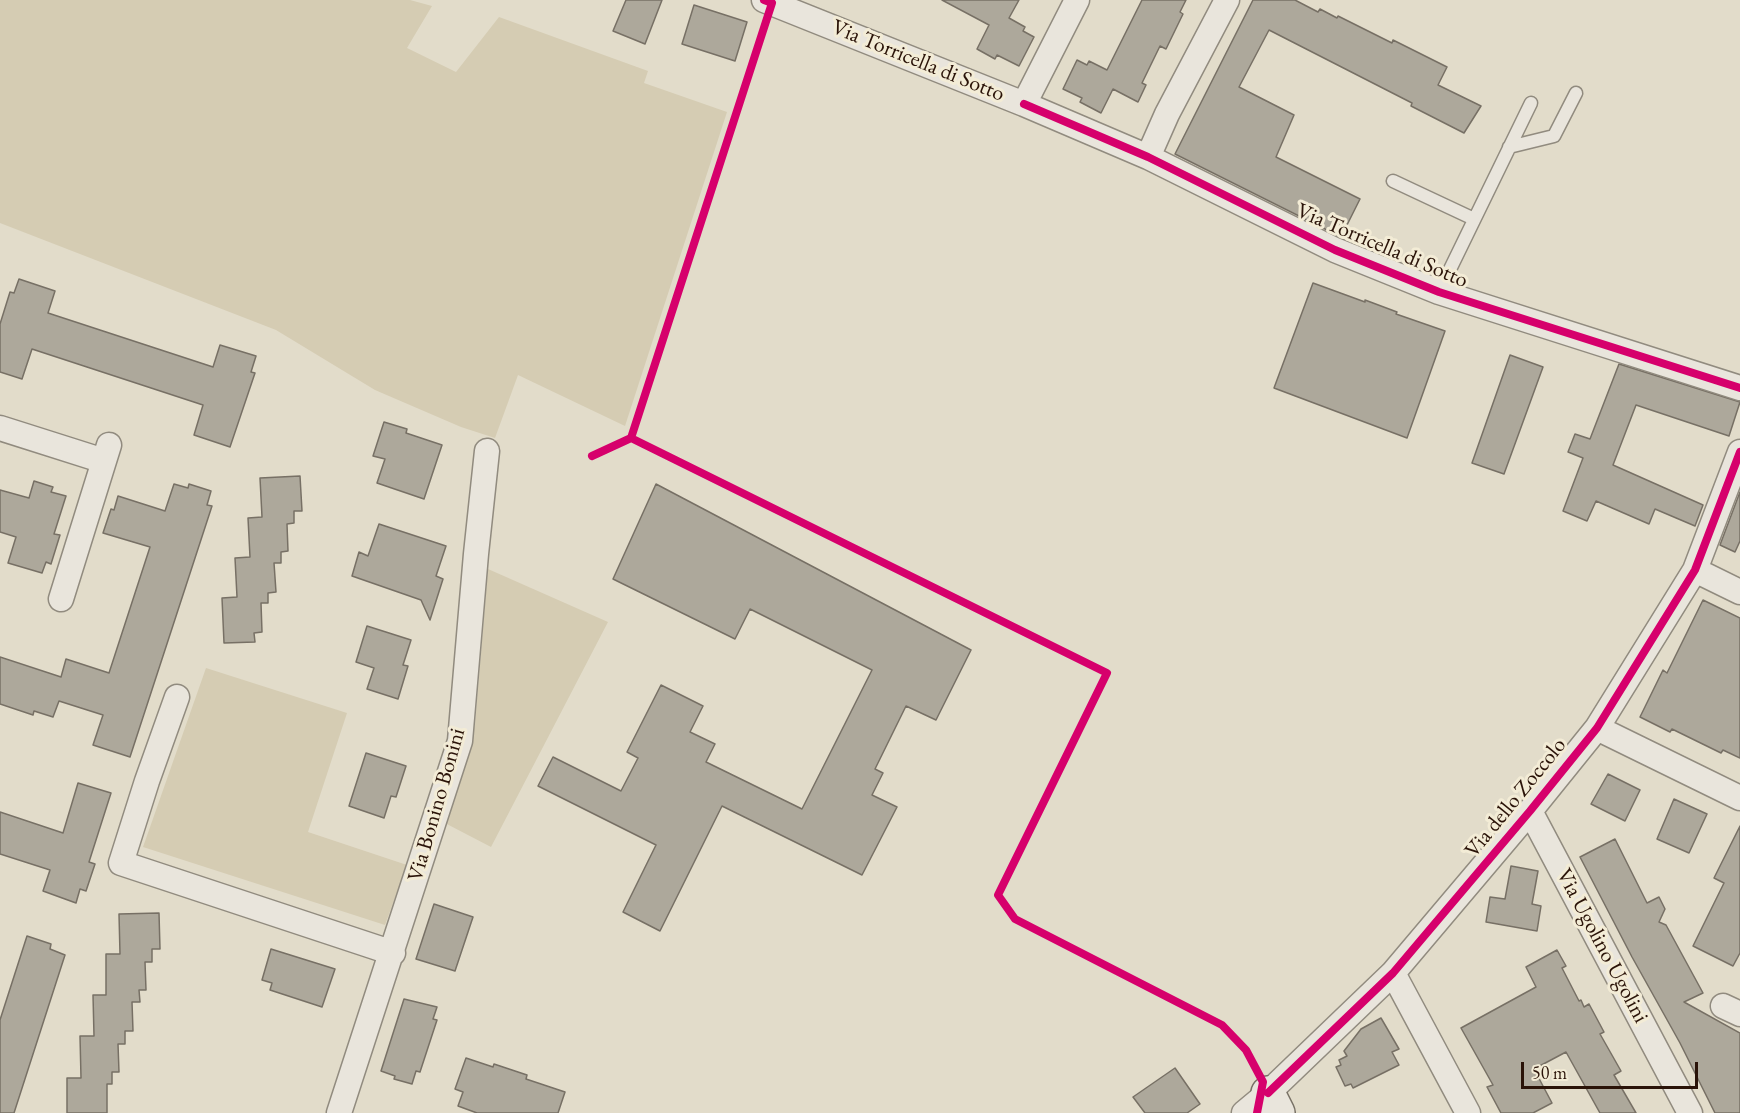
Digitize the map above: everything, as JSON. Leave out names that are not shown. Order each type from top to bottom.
[{"type":"street","name":"Via Torricella di Sotto","points":[[764,0],[1024,104],[1148,157],[1335,250],[1439,292],[1740,388]]},
{"type":"street","points":[[1024,104],[1077,0]]},
{"type":"street","points":[[1148,157],[1167,114],[1227,0]]},
{"type":"street","points":[[0,428],[107,453],[61,599]]},
{"type":"street","name":"Via Bonino Bonini","points":[[339,1113],[393,953],[460,741],[487,451]]},
{"type":"street","name":"Via dello Zoccolo","points":[[1263,1106],[1393,973],[1597,728],[1695,570],[1740,452]]},
{"type":"street","points":[[1695,570],[1740,592]]},
{"type":"street","points":[[177,697],[147,780],[121,863],[393,953]]},
{"type":"street","points":[[1597,728],[1740,798]]},
{"type":"street","name":"Via Ugolino Ugolini","points":[[1530,811],[1690,1113]]},
{"type":"street","points":[[1393,973],[1468,1113]]},
{"type":"lane","points":[[1509,147],[1534,143],[1554,136],[1576,93]]},
{"type":"lane","points":[[1439,292],[1531,103]]},
{"type":"lane","points":[[1393,181],[1474,219]]},
{"type":"shaded area","points":[[0,0],[410,0],[432,6],[407,48],[456,72],[499,17],[648,71],[644,83],[727,112],[625,426],[518,375],[495,438],[461,427],[375,390],[276,330],[0,223]]},
{"type":"shaded area","points":[[488,569],[608,622],[491,847],[441,821],[475,725]]},
{"type":"shaded area","points":[[206,668],[347,713],[308,832],[407,865],[385,925],[143,847]]},
{"type":"building","points":[[626,0],[662,0],[645,44],[613,31]]},
{"type":"building","points":[[942,0],[1019,0],[1009,18],[1025,27],[1023,31],[1034,37],[1019,66],[997,55],[995,59],[977,49],[989,25]]},
{"type":"building","points":[[1142,0],[1186,0],[1180,12],[1183,14],[1166,49],[1160,46],[1142,83],[1146,85],[1138,102],[1113,89],[1101,113],[1080,102],[1082,98],[1063,89],[1077,60],[1087,65],[1089,61],[1107,70]]},
{"type":"building","points":[[1253,0],[1295,0],[1318,12],[1320,9],[1337,18],[1338,16],[1392,43],[1393,40],[1447,67],[1438,85],[1481,106],[1464,133],[1411,106],[1412,103],[1269,30],[1239,87],[1294,115],[1276,157],[1360,199],[1341,237],[1175,154]]},
{"type":"building","points":[[694,5],[747,22],[735,61],[682,44]]},
{"type":"building","points":[[19,279],[55,291],[48,313],[213,367],[220,345],[256,356],[251,372],[255,373],[230,447],[194,435],[203,405],[32,349],[22,379],[0,372],[0,324],[10,292],[14,293]]},
{"type":"building","points":[[1313,283],[1445,331],[1407,438],[1274,388]]},
{"type":"building","points":[[1510,355],[1543,367],[1504,474],[1472,463]]},
{"type":"building","points":[[1619,364],[1740,402],[1729,436],[1636,405],[1613,465],[1703,505],[1695,526],[1655,509],[1649,524],[1596,501],[1587,521],[1563,511],[1583,458],[1568,452],[1575,434],[1590,439]]},
{"type":"building","points":[[384,422],[407,429],[406,433],[442,445],[424,499],[377,483],[385,459],[373,456]]},
{"type":"building","points":[[300,476],[302,511],[294,511],[294,523],[287,524],[288,551],[281,552],[281,563],[274,563],[276,592],[268,593],[268,603],[261,603],[262,632],[254,633],[255,642],[224,643],[222,598],[237,597],[235,558],[250,557],[248,518],[262,517],[260,478]]},
{"type":"building","points":[[34,481],[53,487],[51,492],[66,496],[54,534],[60,535],[51,564],[46,562],[42,573],[8,563],[16,537],[0,532],[0,490],[29,498]]},
{"type":"building","points":[[174,484],[188,488],[189,484],[211,491],[207,505],[212,506],[130,757],[93,745],[103,715],[59,701],[53,717],[34,711],[33,715],[0,704],[0,657],[61,677],[66,659],[109,673],[150,547],[103,533],[111,509],[114,510],[118,496],[165,511]]},
{"type":"building","points":[[656,484],[971,650],[936,720],[906,706],[875,769],[883,773],[872,795],[897,807],[862,875],[722,806],[660,931],[623,912],[656,845],[538,786],[553,757],[621,791],[638,758],[627,752],[661,685],[703,706],[690,732],[715,744],[706,762],[802,809],[872,670],[750,609],[735,639],[613,579]]},
{"type":"building","points":[[1740,492],[1740,541],[1735,552],[1720,545]]},
{"type":"building","points":[[379,524],[446,546],[436,576],[443,579],[430,620],[421,600],[352,576],[359,552],[368,556]]},
{"type":"building","points":[[1703,600],[1740,618],[1740,758],[1723,750],[1721,753],[1672,729],[1670,732],[1640,717],[1663,670],[1667,673]]},
{"type":"building","points":[[367,626],[411,640],[403,665],[408,666],[398,699],[367,689],[374,668],[356,662]]},
{"type":"building","points":[[366,753],[406,766],[396,797],[391,796],[384,818],[349,806]]},
{"type":"building","points":[[1608,774],[1640,790],[1625,821],[1591,804]]},
{"type":"building","points":[[78,783],[111,793],[89,862],[95,864],[86,891],[80,889],[76,903],[43,891],[50,870],[0,854],[0,812],[63,833]]},
{"type":"building","points":[[1674,799],[1707,814],[1689,853],[1657,839]]},
{"type":"building","points":[[1740,826],[1740,953],[1733,966],[1693,946],[1724,883],[1714,878]]},
{"type":"building","points":[[1615,839],[1647,903],[1659,897],[1665,909],[1659,922],[1666,925],[1703,993],[1684,1002],[1740,1033],[1740,1113],[1715,1113],[1580,857]]},
{"type":"building","points":[[1511,866],[1538,871],[1532,904],[1541,906],[1537,931],[1486,922],[1490,897],[1505,899]]},
{"type":"building","points":[[434,904],[473,917],[455,971],[416,959]]},
{"type":"building","points":[[159,913],[160,949],[152,949],[152,962],[145,962],[146,990],[139,990],[140,1002],[132,1002],[133,1031],[125,1031],[125,1044],[118,1044],[119,1072],[112,1072],[112,1084],[107,1084],[107,1113],[67,1113],[67,1078],[81,1078],[80,1036],[94,1036],[93,995],[106,995],[106,954],[120,954],[119,914]]},
{"type":"building","points":[[27,936],[51,944],[50,949],[65,955],[14,1113],[0,1113],[0,1020]]},
{"type":"building","points":[[271,949],[335,969],[322,1007],[270,990],[272,983],[262,980]]},
{"type":"building","points":[[1557,950],[1566,966],[1562,968],[1579,1001],[1581,1000],[1584,1007],[1589,1004],[1604,1032],[1600,1034],[1621,1071],[1614,1075],[1636,1113],[1600,1113],[1566,1052],[1534,1069],[1552,1103],[1533,1113],[1501,1113],[1487,1087],[1493,1085],[1461,1028],[1536,987],[1526,967]]},
{"type":"building","points":[[404,999],[437,1007],[433,1019],[437,1020],[420,1072],[416,1071],[412,1084],[394,1079],[395,1076],[381,1071]]},
{"type":"building","points":[[1381,1018],[1399,1049],[1392,1052],[1399,1065],[1353,1088],[1351,1084],[1345,1086],[1336,1067],[1341,1065],[1339,1060],[1347,1056],[1344,1051],[1361,1029]]},
{"type":"building","points":[[466,1058],[527,1075],[526,1079],[565,1092],[558,1113],[477,1113],[458,1106],[463,1092],[455,1089]]},
{"type":"building","points":[[1175,1068],[1200,1104],[1187,1113],[1145,1113],[1133,1097]]},
{"type":"cycle path","points":[[592,456],[631,438],[772,3],[764,0]]},
{"type":"cycle path","points":[[1024,104],[1148,157],[1335,250],[1439,292],[1740,388]]},
{"type":"cycle path","points":[[631,438],[1107,673],[998,895],[1015,919],[1222,1025],[1246,1050],[1263,1082],[1257,1113]]},
{"type":"cycle path","points":[[1268,1093],[1393,973],[1597,728],[1695,570],[1740,452]]}]
